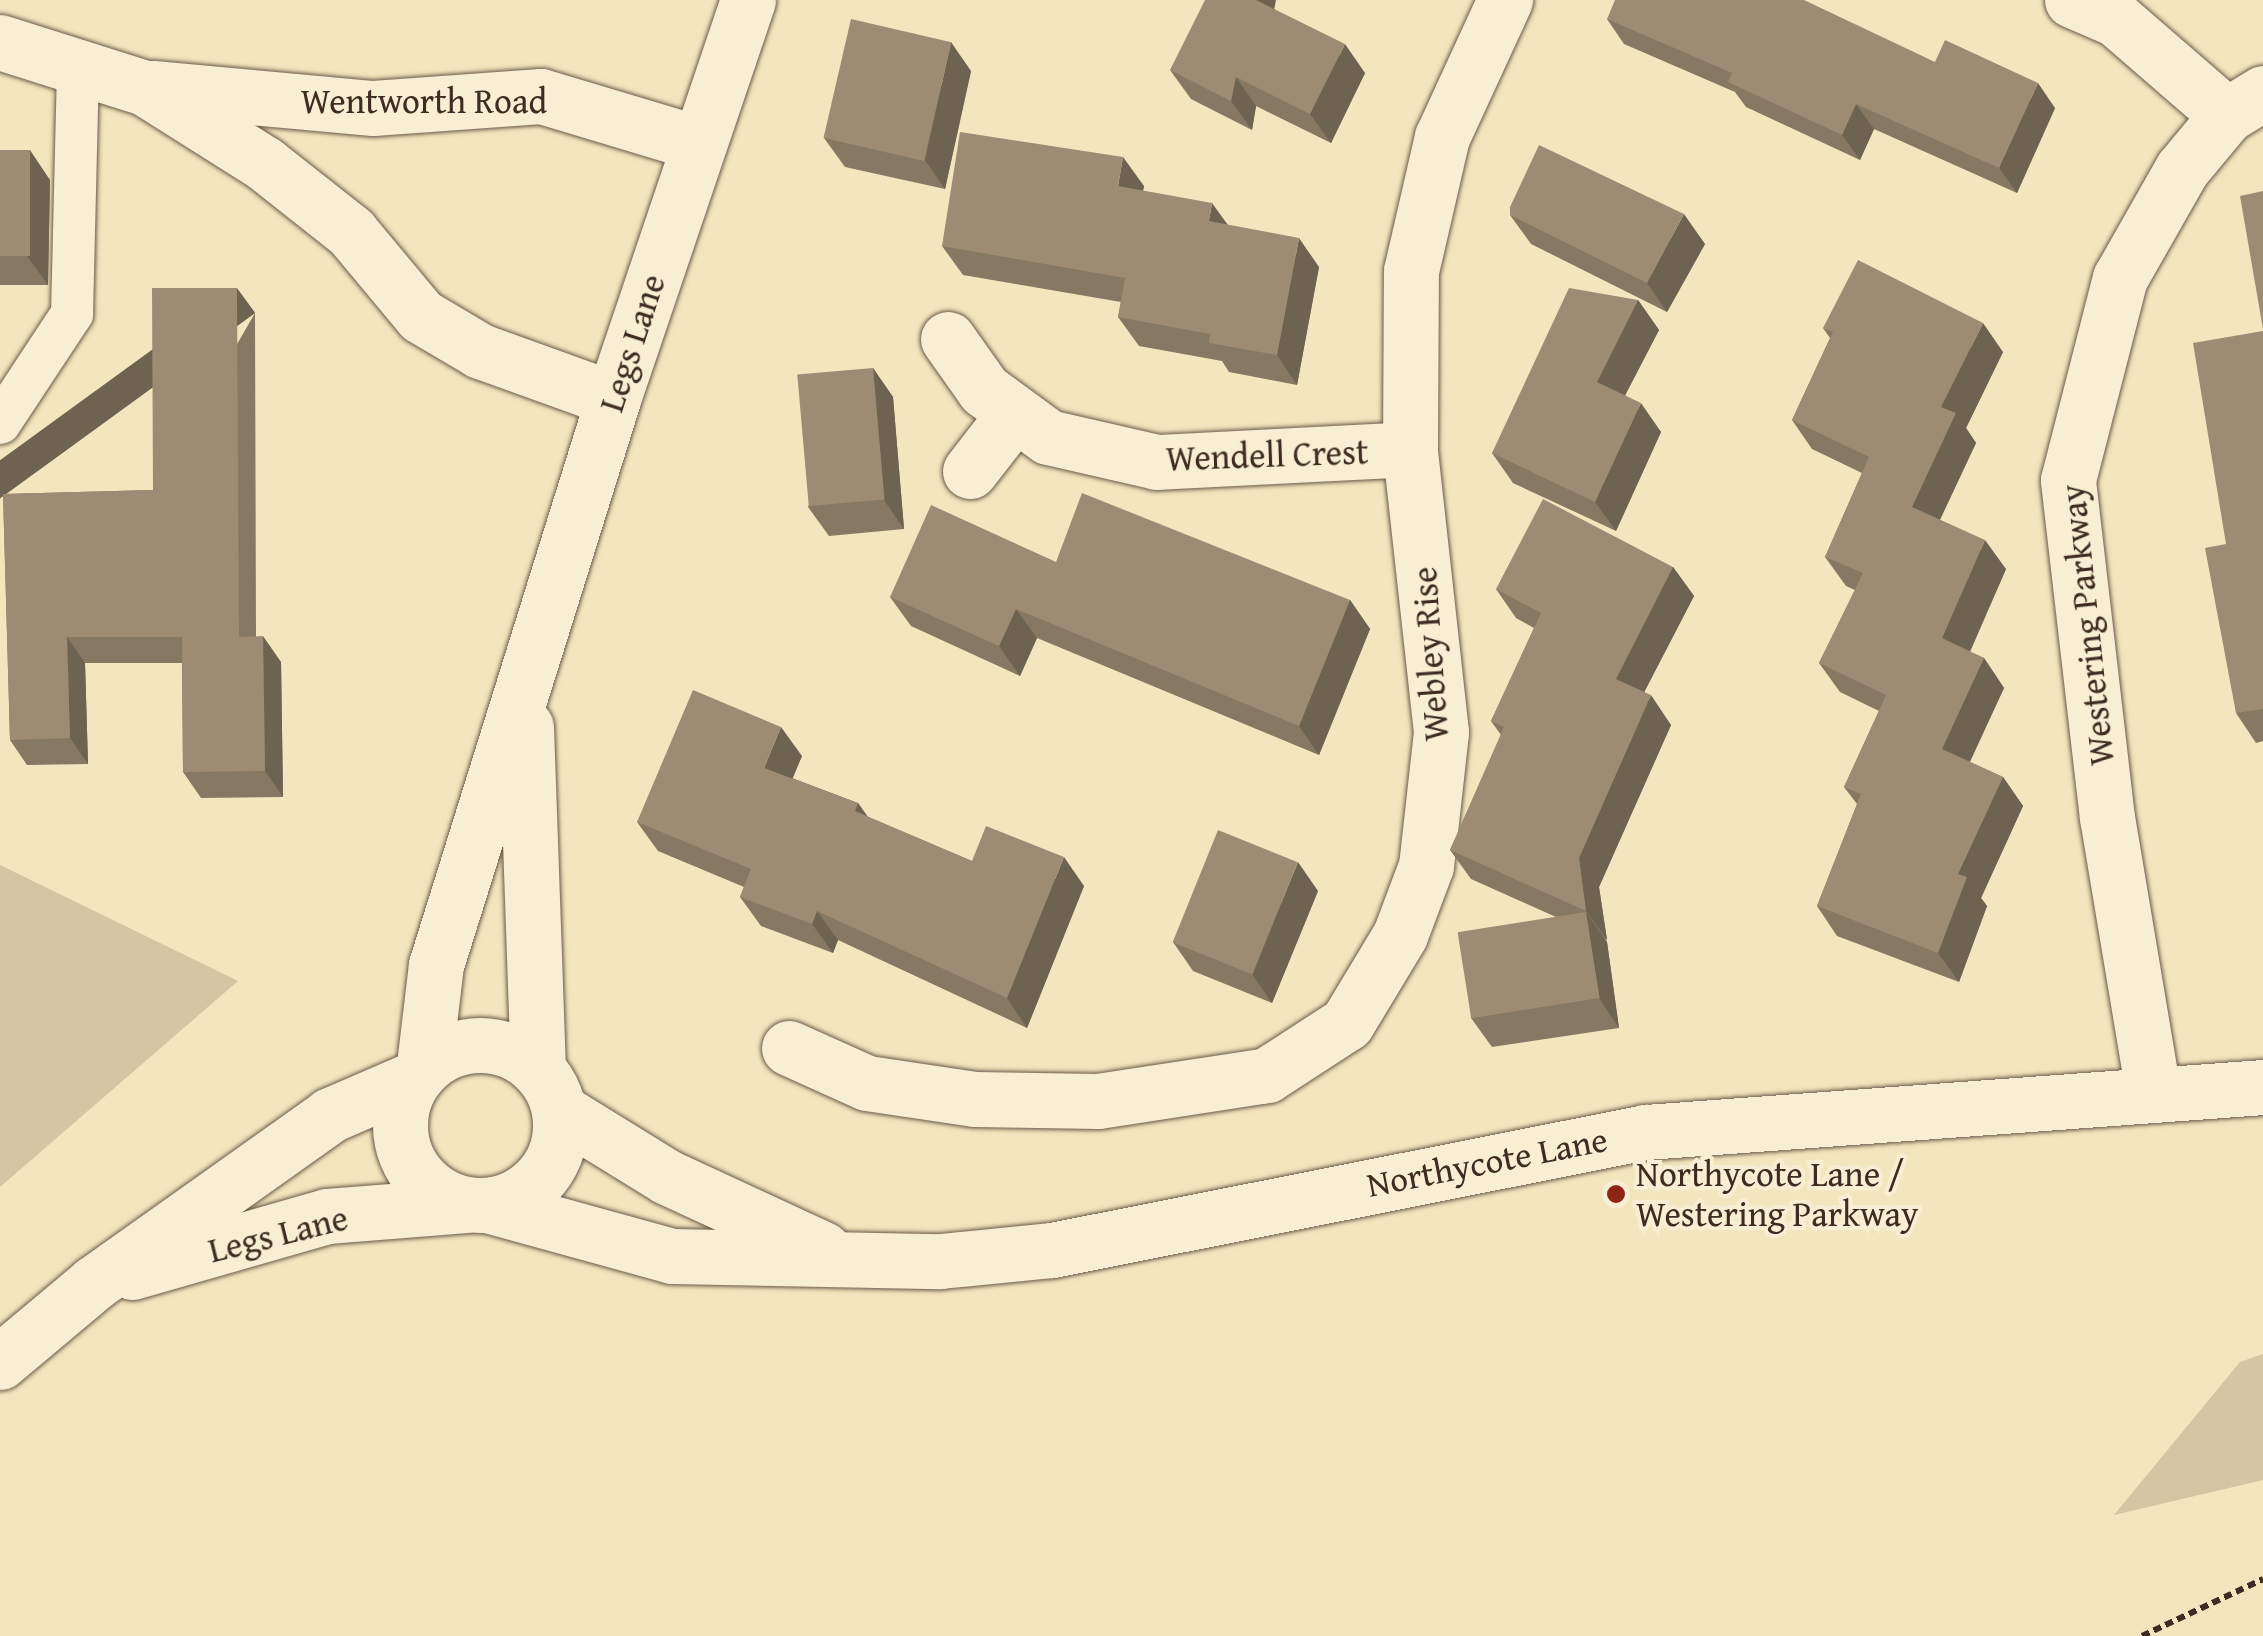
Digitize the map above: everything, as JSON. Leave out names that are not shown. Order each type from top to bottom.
[{"type":"street","name":"Legs Lane","points":[[0,1362],[94,1283],[330,1115],[418,1073],[436,965],[613,399],[748,0]]},
{"type":"street","name":"Webley Rise","points":[[789,1048],[867,1084],[975,1099],[1098,1101],[1268,1075],[1347,1023],[1400,935],[1426,866],[1439,751],[1410,450],[1411,271],[1442,138],[1505,0]]},
{"type":"street","points":[[2072,0],[2116,19],[2245,104]]},
{"type":"street","name":"Wentworth Road","points":[[0,42],[145,88],[265,164],[351,232],[421,316],[480,351],[613,399]]},
{"type":"street","name":"Wentworth Road","points":[[145,88],[373,108],[542,96],[698,143]]},
{"type":"street","name":"Westering Parkway","points":[[2153,1092],[2107,818],[2068,480],[2120,278],[2182,169],[2245,104]]},
{"type":"street","name":"Wendell Crest","points":[[948,340],[984,390],[1048,437],[1157,462],[1410,450]]},
{"type":"street","points":[[970,471],[1015,413]]},
{"type":"street","name":"Legs Lane","points":[[524,689],[549,1090]]},
{"type":"street","points":[[482,1044],[513,1050],[549,1090],[559,1144],[544,1174],[519,1196],[477,1205],[430,1188],[405,1157],[399,1131],[418,1073],[451,1049],[482,1044]]},
{"type":"street","name":"Northycote Lane","points":[[477,1205],[672,1256],[835,1254],[940,1260],[1052,1250],[1646,1132],[2153,1092],[2263,1088]]},
{"type":"street","name":"Northycote Lane","points":[[549,1090],[666,1177],[835,1254]]},
{"type":"street","name":"Legs Lane","points":[[94,1283],[327,1216],[477,1205]]},
{"type":"lane","points":[[0,423],[72,314],[78,64]]},
{"type":"path","points":[[2142,1636],[2263,1578]]},
{"type":"shaded area","points":[[0,865],[238,981],[0,1187]]},
{"type":"shaded area","points":[[2263,1354],[2263,1480],[2114,1515],[2240,1362]]},
{"type":"building","points":[[1205,0],[1256,0],[1345,44],[1310,114],[1236,77],[1231,101],[1170,70]]},
{"type":"building","points":[[1615,0],[1804,0],[1935,62],[1945,40],[2038,83],[1999,168],[1856,104],[1842,135],[1728,82],[1732,73],[1607,19]]},
{"type":"building","points":[[851,19],[951,42],[924,161],[824,138]]},
{"type":"building","points":[[960,132],[1123,157],[1118,186],[1212,203],[1209,221],[1299,238],[1277,355],[1209,343],[1210,334],[1118,317],[1125,278],[942,246]]},
{"type":"building","points":[[1539,145],[1684,214],[1647,283],[1510,215],[1510,207]]},
{"type":"building","points":[[0,150],[30,150],[30,256],[0,256]]},
{"type":"building","points":[[2263,191],[2263,329],[2240,196]]},
{"type":"building","points":[[1858,260],[1983,323],[1941,407],[1956,413],[1912,507],[1985,540],[1942,638],[1984,658],[1942,749],[2003,777],[1958,874],[1967,877],[1938,953],[1817,906],[1861,794],[1844,787],[1886,695],[1819,663],[1863,573],[1825,557],[1869,457],[1792,420],[1833,332],[1823,328]]},
{"type":"building","points":[[152,288],[237,288],[239,637],[263,636],[265,771],[183,772],[182,637],[67,637],[70,738],[10,740],[3,494],[153,490]]},
{"type":"building","points":[[1569,288],[1638,300],[1597,382],[1641,403],[1595,502],[1492,453]]},
{"type":"building","points":[[2263,331],[2263,709],[2236,713],[2205,548],[2226,544],[2193,343]]},
{"type":"building","points":[[873,368],[885,499],[809,506],[797,375]]},
{"type":"building","points":[[1082,493],[1350,600],[1299,726],[1016,609],[999,646],[890,597],[931,505],[1056,562]]},
{"type":"building","points":[[1543,499],[1673,567],[1616,679],[1651,695],[1579,858],[1586,911],[1450,850],[1504,727],[1491,721],[1541,613],[1496,589]]},
{"type":"building","points":[[693,690],[781,727],[764,768],[858,803],[855,811],[972,861],[986,826],[1064,857],[1007,998],[817,911],[812,924],[740,897],[751,869],[637,822]]},
{"type":"building","points":[[1218,830],[1298,862],[1252,974],[1173,942]]},
{"type":"building","points":[[1586,912],[1600,998],[1471,1018],[1458,932]]},
{"type":"place","name":"Northycote Lane / Westering Parkway","points":[[1616,1194]]}]
